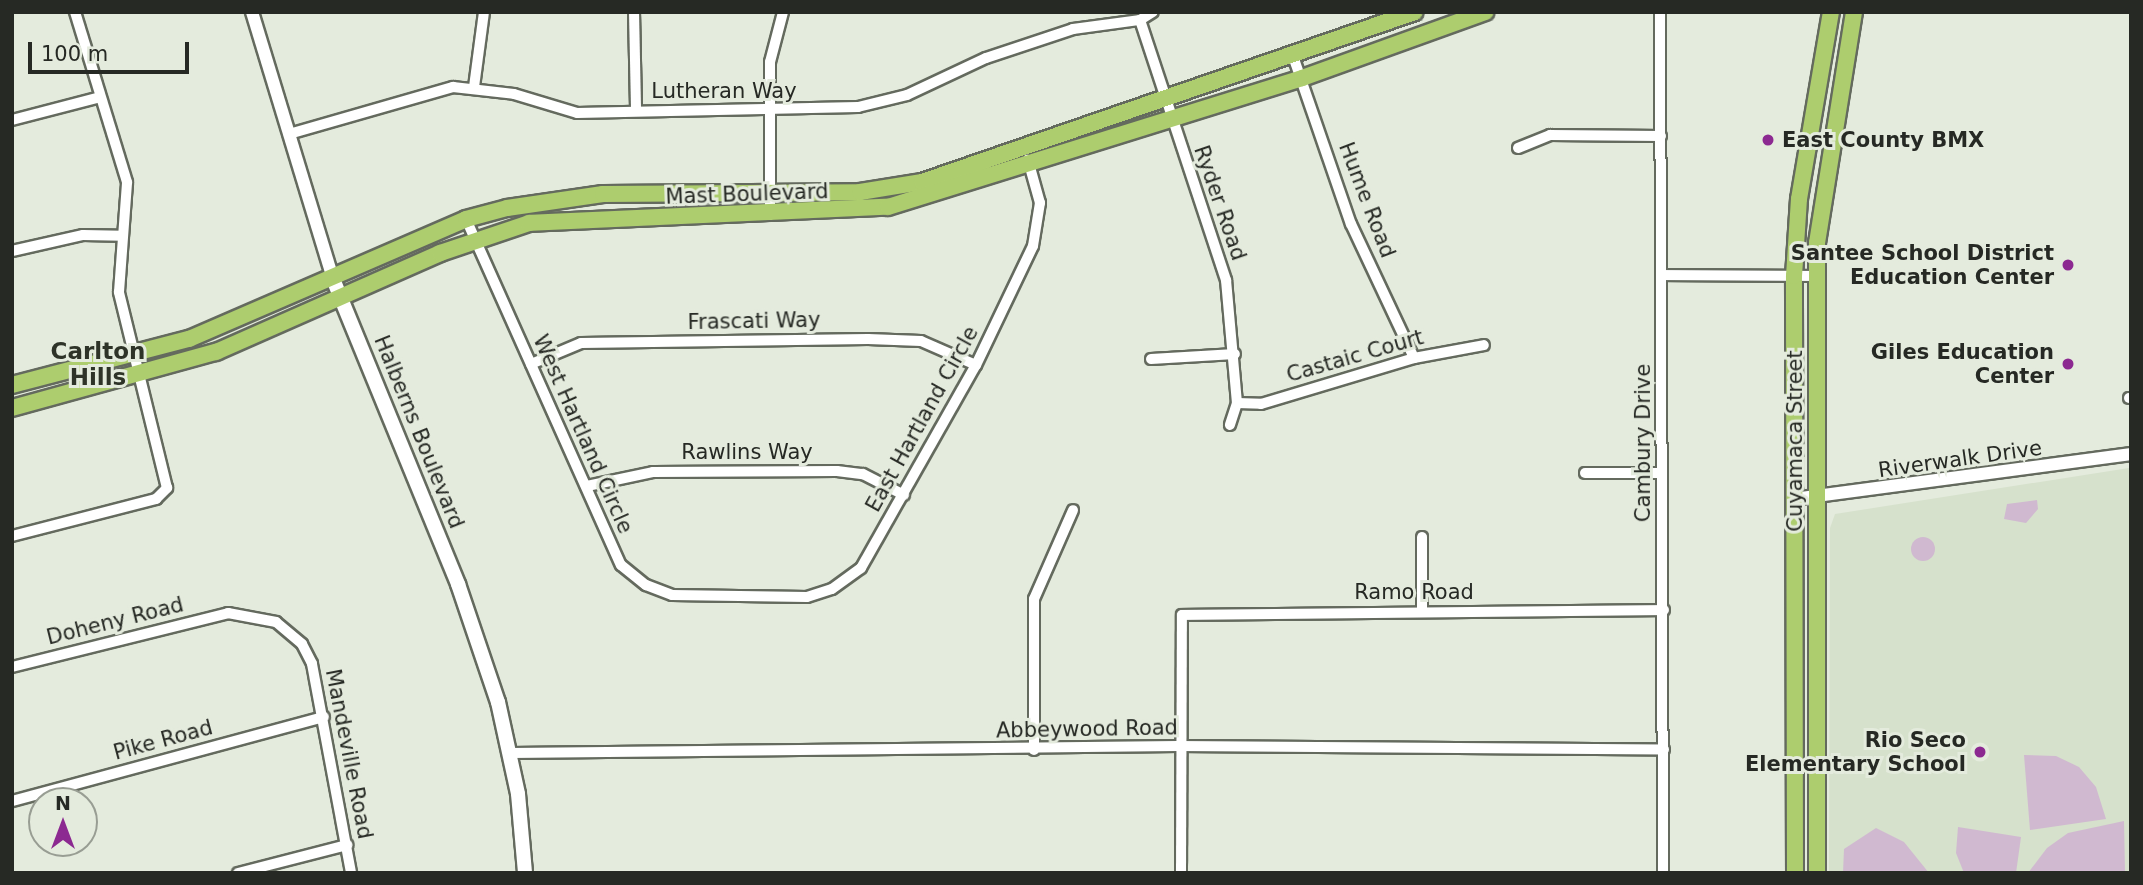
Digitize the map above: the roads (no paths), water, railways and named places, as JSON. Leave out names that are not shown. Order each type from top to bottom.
[{"type":"main road","name":"Mast Boulevard","points":[[12,385],[189,339],[467,219],[565,196],[860,192],[922,182],[1415,12]]},
{"type":"main road","name":"Mast Boulevard","points":[[12,408],[141,375],[216,352],[475,239],[529,223],[575,219],[770,215],[888,207],[1029,165],[1168,117],[1302,78],[1485,12]]},
{"type":"main road","name":"Cuyamaca Street","points":[[1795,873],[1794,276],[1799,199],[1830,12]]},
{"type":"main road","name":"Cuyamaca Street","points":[[1818,873],[1816,276],[1822,194],[1854,12]]},
{"type":"main road","name":"Halberns Boulevard","points":[[333,279],[458,584],[511,753],[525,873]]},
{"type":"main road","points":[[1796,825],[1817,826]]},
{"type":"street","points":[[12,536],[156,499],[164,495],[166,481],[117,280],[127,182],[75,12]]},
{"type":"street","name":"Halberns Boulevard","points":[[252,12],[333,279]]},
{"type":"street","points":[[474,88],[484,12]]},
{"type":"street","points":[[634,12],[636,111]]},
{"type":"street","points":[[770,215],[770,62],[783,12]]},
{"type":"street","name":"Lutheran Way","points":[[289,134],[418,95],[474,88],[577,113],[770,111],[879,103],[985,58],[1077,28],[1140,20],[1153,12]]},
{"type":"street","name":"Cambury Drive","points":[[1660,12],[1664,610],[1662,873]]},
{"type":"street","name":"Ryder Road","points":[[1140,20],[1168,117],[1226,280],[1235,354],[1237,403],[1230,425]]},
{"type":"street","name":"Hume Road","points":[[1292,53],[1351,224],[1414,358]]},
{"type":"street","points":[[12,120],[100,97]]},
{"type":"street","points":[[1518,148],[1550,135],[1661,136]]},
{"type":"street","name":"East Hartland Circle","points":[[720,596],[807,597],[843,583],[861,568],[976,365],[1033,246],[1040,203],[1024,146]]},
{"type":"street","name":"West Hartland Circle","points":[[467,219],[587,486],[615,557],[635,578],[672,594],[720,596]]},
{"type":"street","points":[[12,251],[83,234],[122,236]]},
{"type":"street","points":[[1661,275],[1816,276]]},
{"type":"street","name":"Frascati Way","points":[[531,364],[581,343],[868,339],[921,341],[976,365]]},
{"type":"street","name":"Castaic Court","points":[[1237,403],[1261,404],[1414,358],[1484,345]]},
{"type":"street","points":[[1151,359],[1235,354]]},
{"type":"street","name":"Riverwalk Drive","points":[[1794,499],[2131,454]]},
{"type":"street","name":"Rawlins Way","points":[[587,486],[653,472],[838,471],[863,474],[904,495]]},
{"type":"street","points":[[1585,473],[1662,473]]},
{"type":"street","points":[[1034,750],[1034,599],[1073,510]]},
{"type":"street","points":[[1422,537],[1422,611]]},
{"type":"street","name":"Ramo Road","points":[[1178,746],[1179,632],[1182,615],[1192,611],[1664,610]]},
{"type":"street","name":"Doheny Road","points":[[12,667],[228,613]]},
{"type":"street","name":"Mandeville Road","points":[[228,613],[266,618],[294,636],[312,664],[351,873]]},
{"type":"street","name":"Pike Road","points":[[12,801],[324,717]]},
{"type":"street","points":[[1178,746],[1181,873]]},
{"type":"street","name":"Abbeywood Road","points":[[511,753],[1034,750],[1178,746],[1664,749]]},
{"type":"street","points":[[238,873],[347,845]]},
{"type":"place","name":"East County BMX","points":[[1768,140]]},
{"type":"place","name":"Santee School District Education Center","points":[[2068,265]]},
{"type":"place","name":"Giles Education Center","points":[[2068,364]]},
{"type":"place","name":"Rio Seco Elementary School","points":[[1980,752]]},
{"type":"district","name":"Carlton Hills","points":[[98,364]]}]
